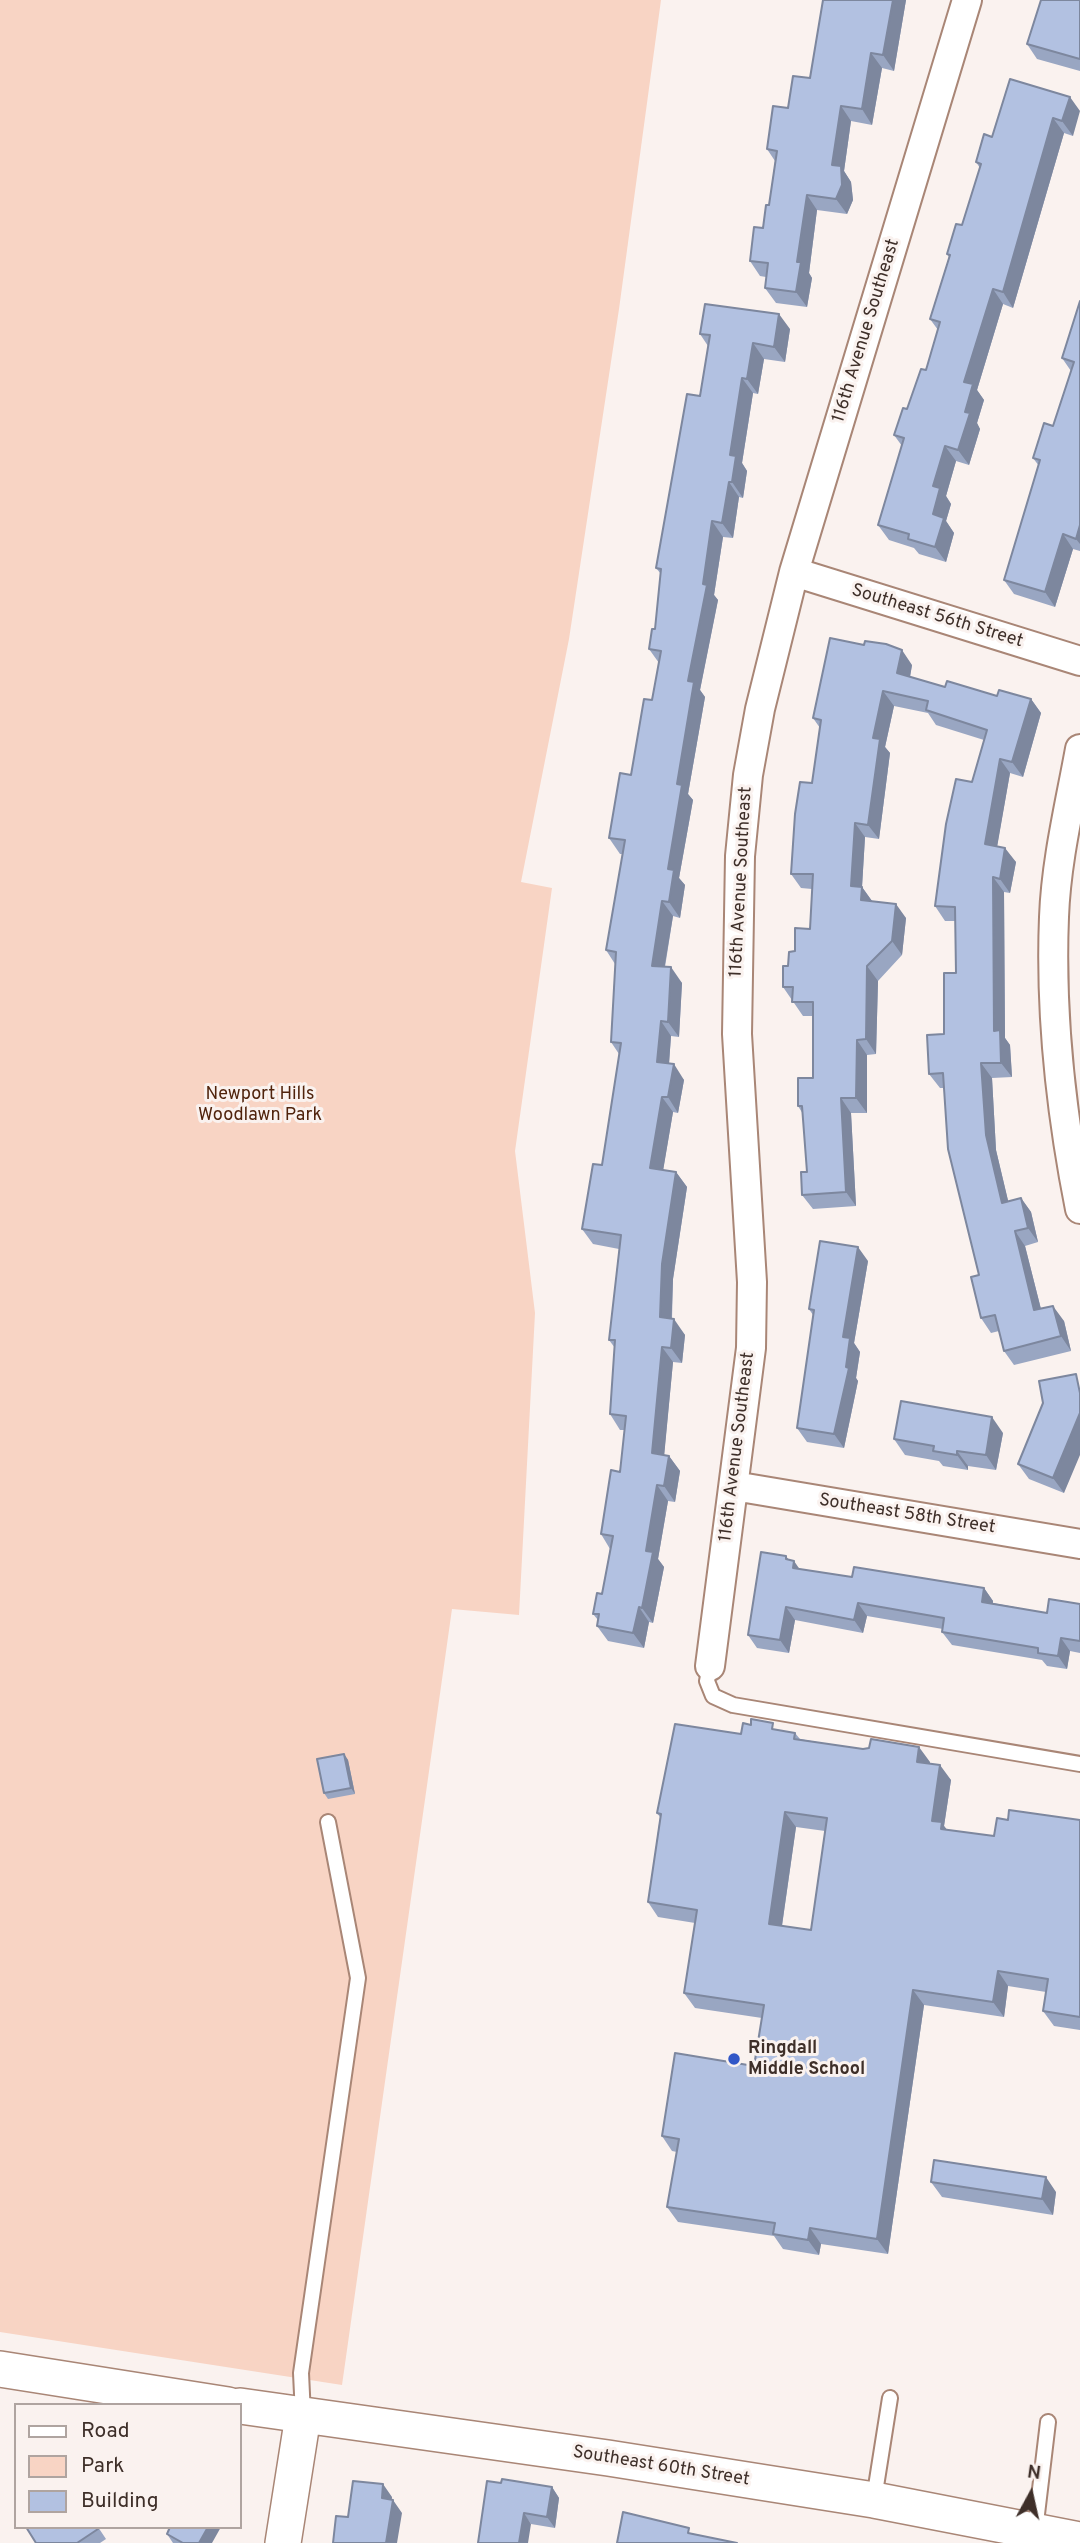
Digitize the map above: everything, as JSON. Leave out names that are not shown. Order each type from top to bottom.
[{"type":"street","name":"116th Avenue Southeast","points":[[710,1666],[751,1348],[752,1282],[737,1034],[740,856],[748,775],[760,709],[794,572],[967,0]]},
{"type":"street","name":"Southeast 56th Street","points":[[794,572],[1080,661]]},
{"type":"street","points":[[1080,748],[1054,915],[1054,1019],[1062,1111],[1080,1209]]},
{"type":"street","name":"Southeast 58th Street","points":[[734,1486],[1080,1544]]},
{"type":"street","points":[[0,2370],[215,2403]]},
{"type":"street","name":"Southeast 60th Street","points":[[242,2406],[608,2458],[874,2500],[1080,2540]]},
{"type":"street","points":[[283,2543],[303,2416]]},
{"type":"lane","points":[[710,1666],[707,1681],[713,1696],[733,1705],[1080,1764]]},
{"type":"lane","points":[[303,2416],[301,2373],[358,1978],[328,1822]]},
{"type":"lane","points":[[874,2500],[890,2398]]},
{"type":"lane","points":[[1034,2532],[1048,2422]]},
{"type":"green space","name":"Newport Hills Woodlawn Park","points":[[0,0],[661,0],[619,309],[569,639],[521,882],[552,888],[515,1151],[535,1313],[519,1615],[452,1609],[342,2385],[0,2332]]},
{"type":"building","points":[[823,0],[893,0],[883,55],[871,53],[862,109],[841,106],[832,165],[841,166],[842,185],[836,199],[807,195],[797,262],[801,262],[796,292],[765,288],[768,263],[750,261],[754,227],[763,228],[766,205],[769,205],[777,151],[767,149],[773,106],[788,108],[793,76],[810,78]]},
{"type":"building","points":[[1041,0],[1080,0],[1080,59],[1027,44]]},
{"type":"building","points":[[1010,79],[1070,97],[1062,121],[1053,118],[1003,292],[993,289],[964,382],[973,384],[965,412],[970,413],[958,450],[945,446],[933,486],[940,488],[933,514],[944,518],[935,547],[908,539],[909,534],[878,525],[904,438],[894,435],[903,408],[907,409],[921,369],[926,370],[940,322],[930,319],[950,255],[947,254],[956,224],[962,225],[981,164],[976,162],[984,134],[992,137]]},
{"type":"building","points":[[1080,301],[1080,525],[1076,539],[1063,534],[1045,592],[1004,580],[1040,460],[1033,458],[1044,423],[1053,426],[1074,362],[1062,358]]},
{"type":"building","points":[[705,304],[779,314],[774,347],[753,343],[747,379],[742,378],[730,455],[736,456],[732,482],[729,482],[722,523],[712,521],[703,584],[707,585],[688,681],[694,682],[677,784],[682,785],[668,869],[674,870],[669,902],[662,901],[652,966],[671,967],[668,1022],[661,1021],[657,1062],[674,1064],[668,1097],[662,1097],[650,1168],[676,1172],[662,1264],[660,1317],[674,1319],[671,1348],[662,1347],[652,1453],[669,1456],[664,1486],[657,1485],[646,1551],[653,1552],[642,1608],[639,1607],[633,1633],[597,1626],[599,1614],[593,1614],[597,1593],[602,1594],[613,1536],[601,1534],[611,1470],[620,1472],[626,1416],[610,1414],[615,1340],[609,1340],[621,1235],[582,1229],[593,1164],[602,1165],[621,1043],[611,1042],[616,952],[606,950],[625,840],[609,838],[620,773],[631,775],[644,699],[652,700],[661,651],[649,649],[652,629],[655,629],[661,569],[656,568],[687,394],[700,396],[710,335],[700,334]]},
{"type":"building","points":[[830,638],[864,645],[865,641],[886,644],[902,650],[897,673],[945,687],[947,681],[997,696],[999,690],[1031,699],[1012,762],[1000,759],[985,844],[1005,848],[1000,879],[993,877],[994,1031],[1000,1030],[1001,1063],[981,1063],[986,1135],[1002,1203],[1021,1198],[1028,1228],[1015,1231],[1034,1310],[1053,1306],[1061,1336],[1004,1351],[995,1315],[981,1318],[971,1277],[979,1275],[948,1149],[943,1073],[929,1074],[927,1035],[944,1034],[944,973],[956,973],[955,907],[935,906],[946,824],[956,779],[972,782],[987,730],[926,710],[928,701],[883,691],[873,738],[880,739],[868,825],[855,823],[851,886],[862,887],[861,900],[896,904],[892,941],[867,966],[866,1039],[857,1040],[856,1098],[841,1098],[846,1192],[802,1195],[801,1172],[807,1172],[802,1106],[798,1106],[798,1078],[813,1078],[813,1002],[792,1002],[793,987],[783,987],[783,966],[788,966],[789,952],[795,951],[795,928],[810,929],[813,874],[791,874],[795,814],[800,782],[812,783],[821,720],[813,718]]},
{"type":"building","points":[[820,1241],[858,1247],[843,1337],[850,1338],[846,1367],[849,1368],[834,1434],[797,1428],[814,1310],[809,1309]]},
{"type":"building","points":[[1076,1374],[1080,1413],[1053,1478],[1018,1464],[1043,1403],[1039,1381]]},
{"type":"building","points":[[901,1401],[992,1417],[986,1455],[957,1451],[957,1455],[933,1451],[934,1446],[894,1439]]},
{"type":"building","points":[[761,1552],[786,1556],[786,1559],[794,1561],[793,1568],[852,1577],[854,1567],[984,1588],[982,1602],[1047,1613],[1049,1599],[1080,1604],[1080,1641],[1061,1638],[1058,1656],[1038,1653],[1038,1648],[942,1632],[944,1618],[858,1603],[854,1620],[786,1607],[780,1640],[748,1635]]},
{"type":"building","points":[[751,1719],[773,1723],[772,1729],[795,1733],[794,1739],[863,1749],[869,1748],[871,1739],[919,1747],[917,1762],[940,1765],[932,1821],[942,1822],[941,1829],[994,1836],[997,1818],[1008,1820],[1009,1810],[1080,1820],[1080,2017],[1043,2011],[1048,1979],[998,1971],[993,2002],[913,1990],[877,2239],[810,2228],[808,2240],[773,2234],[775,2223],[667,2207],[679,2139],[662,2136],[675,2053],[754,2066],[764,2005],[684,1993],[697,1910],[648,1902],[661,1814],[657,1813],[675,1724],[741,1734],[743,1723],[751,1725]],"holes":[[[785,1812],[827,1818],[811,1930],[769,1924]]]},
{"type":"building","points":[[344,1754],[351,1788],[324,1793],[317,1759]]},
{"type":"building","points":[[934,2160],[1046,2177],[1042,2199],[931,2182]]},
{"type":"building","points":[[502,2479],[552,2487],[547,2517],[524,2513],[519,2543],[478,2543],[487,2481],[501,2483]]},
{"type":"building","points":[[353,2481],[383,2484],[382,2498],[393,2500],[386,2543],[333,2543],[336,2516],[348,2517]]},
{"type":"building","points":[[623,2512],[689,2528],[688,2533],[737,2543],[617,2543]]},
{"type":"building","points":[[27,2529],[98,2529],[77,2543],[36,2543]]},
{"type":"building","points":[[169,2529],[207,2529],[199,2543],[183,2543],[167,2534]]},
{"type":"place","name":"Ringdall Middle School","points":[[734,2059]]}]
